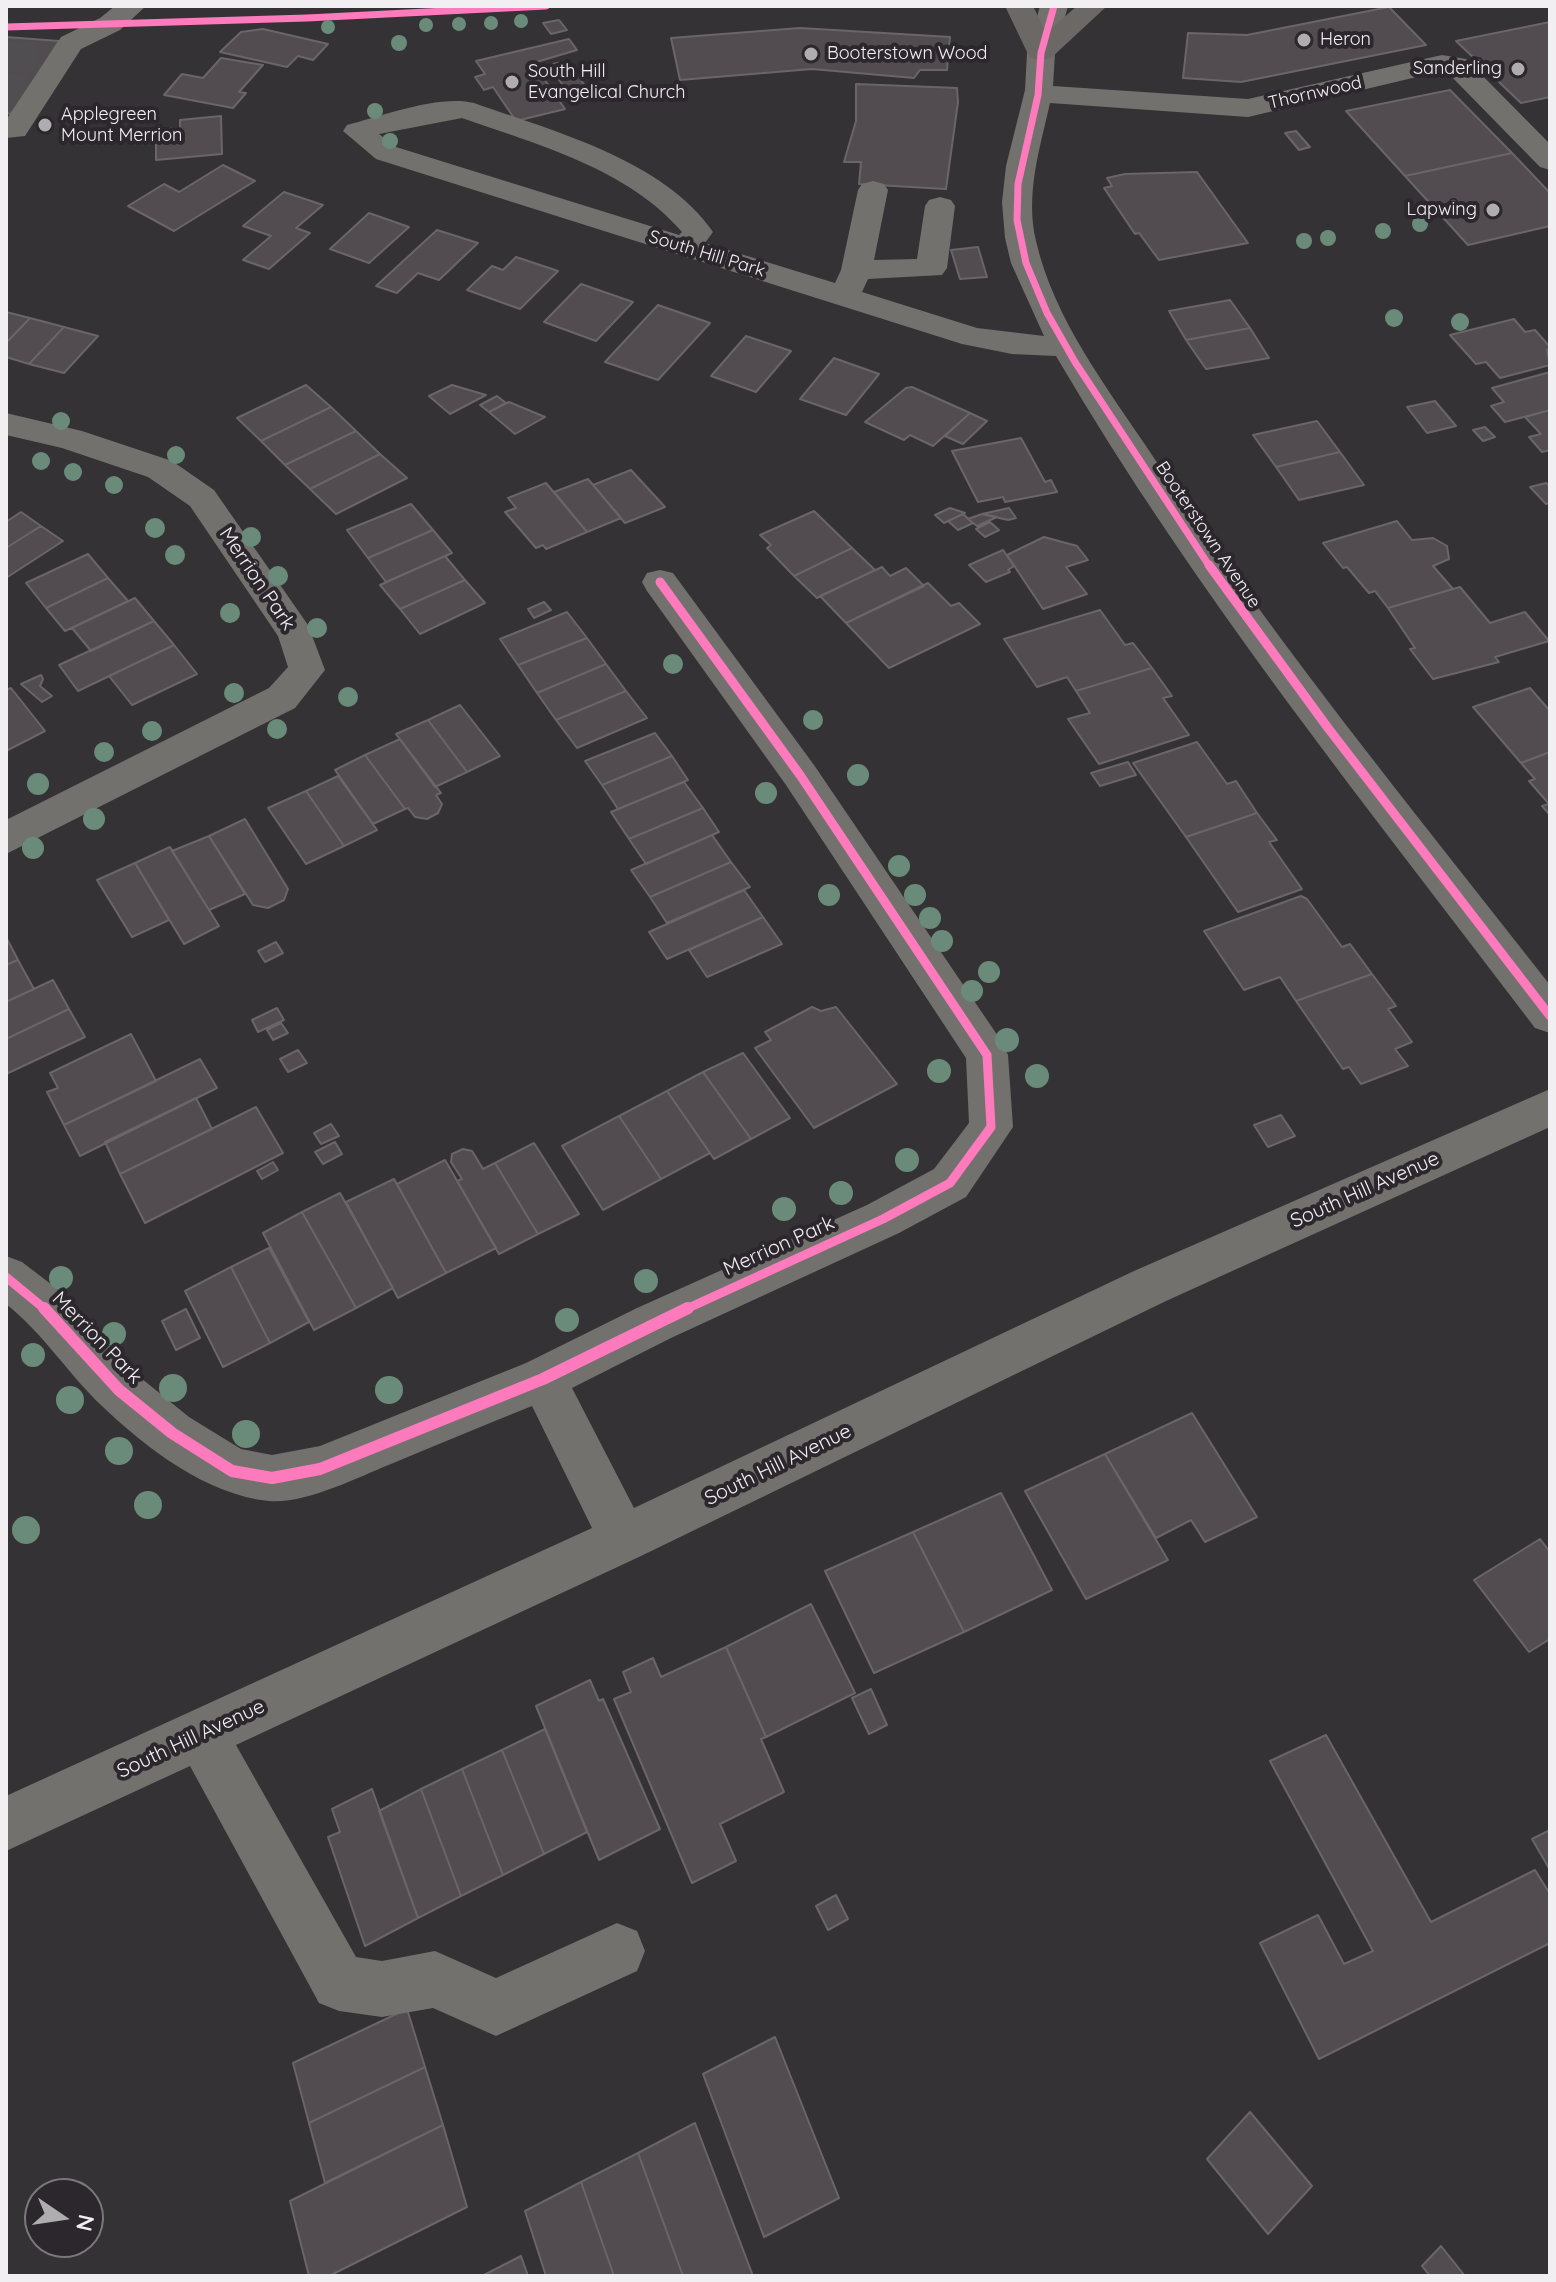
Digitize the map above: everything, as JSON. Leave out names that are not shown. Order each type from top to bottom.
[{"type":"main road","points":[[1019,6],[1041,52],[1093,6]]},
{"type":"street","points":[[6,163],[11,129],[54,60],[71,43],[110,24],[132,6]]},
{"type":"street","name":"Booterstown Avenue","points":[[1054,6],[1041,52],[1038,94],[1020,167],[1019,236],[1027,266],[1067,347],[1235,606],[1550,1016]]},
{"type":"street","name":"Thornwood","points":[[1038,94],[1248,108],[1442,63],[1456,65],[1550,161]]},
{"type":"street","name":"South Hill Park","points":[[685,247],[698,232],[677,208],[596,156],[479,114],[464,109],[411,117],[357,131],[386,153],[685,247],[851,283],[973,337],[1012,344],[1067,347]]},
{"type":"street","points":[[873,190],[851,283],[931,268],[940,206]]},
{"type":"street","name":"Merrion Park","points":[[6,424],[70,439],[160,469],[202,498],[295,634],[307,670],[282,698],[45,816],[6,839]]},
{"type":"street","name":"Merrion Park","points":[[6,1277],[40,1303],[119,1390],[172,1433],[232,1471],[272,1478],[320,1469],[543,1379],[654,1323],[883,1219],[950,1183],[991,1127],[987,1055],[800,775],[660,582]]},
{"type":"street","name":"South Hill Avenue","points":[[6,1824],[623,1539],[1150,1286],[1550,1107]]},
{"type":"street","points":[[543,1379],[623,1539]]},
{"type":"street","points":[[201,1734],[339,1983],[382,1989],[435,1979],[496,2008],[617,1951]]},
{"type":"building","name":"Heron","points":[[1389,7],[1426,45],[1241,82],[1183,78],[1188,33],[1247,35]]},
{"type":"building","points":[[559,20],[567,30],[551,34],[543,23]]},
{"type":"building","name":"Sanderling","points":[[1550,22],[1550,97],[1521,103],[1456,41]]},
{"type":"building","name":"Booterstown Wood","points":[[800,28],[950,37],[947,70],[920,70],[914,78],[812,69],[680,80],[671,38]]},
{"type":"building","points":[[263,29],[328,44],[313,60],[298,56],[287,67],[220,52],[241,32]]},
{"type":"building","points":[[6,37],[59,41],[13,114],[6,113]]},
{"type":"building","name":"South Hill Evangelical Church","points":[[569,39],[577,50],[533,63],[565,109],[516,121],[493,87],[484,90],[475,77],[485,74],[476,61]]},
{"type":"building","points":[[221,58],[263,65],[239,92],[246,93],[233,108],[164,95],[182,74],[203,78]]},
{"type":"building","points":[[567,61],[586,87],[568,92],[548,65]]},
{"type":"building","points":[[856,84],[957,88],[958,102],[946,189],[859,184],[861,162],[844,162],[856,121]]},
{"type":"building","name":"Lapwing","points":[[1450,90],[1512,153],[1405,176],[1346,111]]},
{"type":"building","points":[[221,116],[222,154],[156,160],[156,130],[180,128],[180,120]]},
{"type":"building","points":[[1296,131],[1310,147],[1299,150],[1285,133]]},
{"type":"building","name":"Lapwing","points":[[1512,153],[1550,193],[1550,226],[1468,245],[1405,176]]},
{"type":"building","points":[[223,165],[255,181],[174,231],[128,206],[164,184],[179,192]]},
{"type":"building","points":[[1197,172],[1248,243],[1159,260],[1139,233],[1135,234],[1104,188],[1112,186],[1107,178],[1125,174]]},
{"type":"building","points":[[284,192],[323,205],[296,228],[310,233],[269,269],[243,260],[271,236],[243,226]]},
{"type":"building","points":[[369,213],[409,227],[369,263],[330,249]]},
{"type":"building","points":[[437,230],[478,243],[439,280],[418,273],[397,293],[376,286]]},
{"type":"building","points":[[978,247],[987,277],[960,279],[951,250]]},
{"type":"building","points":[[516,257],[558,271],[520,309],[467,290],[492,266],[503,270]]},
{"type":"building","points":[[581,284],[633,302],[596,341],[544,322]]},
{"type":"building","points":[[1230,300],[1250,328],[1186,340],[1169,311]]},
{"type":"building","points":[[658,305],[710,323],[658,380],[605,362]]},
{"type":"building","points":[[6,312],[30,318],[6,343]]},
{"type":"building","points":[[30,318],[64,327],[29,364],[6,357],[6,343]]},
{"type":"building","points":[[1514,319],[1525,332],[1535,330],[1550,347],[1547,350],[1550,365],[1500,378],[1486,362],[1476,364],[1450,335]]},
{"type":"building","points":[[64,327],[98,336],[64,373],[29,364]]},
{"type":"building","points":[[1250,328],[1269,358],[1206,369],[1186,340]]},
{"type":"building","points":[[746,336],[791,351],[756,392],[711,376]]},
{"type":"building","points":[[834,358],[879,374],[846,415],[800,399]]},
{"type":"building","points":[[1550,372],[1550,410],[1505,422],[1491,406],[1504,402],[1492,388]]},
{"type":"building","points":[[306,385],[331,407],[261,441],[237,418]]},
{"type":"building","points":[[452,385],[486,395],[450,414],[429,396]]},
{"type":"building","points":[[912,387],[970,413],[933,446],[910,435],[904,440],[865,422],[906,388]]},
{"type":"building","points":[[497,396],[506,403],[489,412],[480,405]]},
{"type":"building","points":[[1435,401],[1456,426],[1427,433],[1407,407]]},
{"type":"building","points":[[509,402],[545,417],[515,434],[489,412]]},
{"type":"building","points":[[331,407],[356,431],[285,465],[261,441]]},
{"type":"building","points":[[1550,410],[1550,450],[1542,452],[1529,437],[1541,434],[1525,417]]},
{"type":"building","points":[[970,413],[987,421],[963,444],[945,436]]},
{"type":"building","points":[[1317,421],[1340,452],[1276,467],[1253,435]]},
{"type":"building","points":[[1485,427],[1495,437],[1483,441],[1473,430]]},
{"type":"building","points":[[356,431],[380,454],[310,489],[285,465]]},
{"type":"building","points":[[1021,438],[1045,482],[1051,480],[1057,492],[1005,502],[1003,497],[978,502],[952,451]]},
{"type":"building","points":[[1340,452],[1364,485],[1299,500],[1276,467]]},
{"type":"building","points":[[380,454],[407,478],[336,514],[310,489]]},
{"type":"building","points":[[631,470],[665,507],[625,523],[593,485]]},
{"type":"building","points":[[588,479],[621,518],[587,532],[554,492]]},
{"type":"building","points":[[546,483],[587,532],[546,549],[543,545],[536,548],[505,512],[516,508],[508,498]]},
{"type":"building","points":[[1546,483],[1550,487],[1550,503],[1546,504],[1530,487]]},
{"type":"building","points":[[411,504],[433,530],[368,558],[347,530]]},
{"type":"building","points":[[950,508],[965,513],[944,523],[935,515]]},
{"type":"building","points":[[1009,508],[1016,518],[1008,520],[982,514]]},
{"type":"building","points":[[814,511],[852,548],[794,576],[767,548],[771,545],[760,535]]},
{"type":"building","points":[[21,512],[41,526],[6,548],[6,522]]},
{"type":"building","points":[[963,514],[973,523],[958,530],[948,521]]},
{"type":"building","points":[[982,514],[997,517],[977,526],[968,519]]},
{"type":"building","points":[[1397,521],[1412,540],[1433,538],[1447,546],[1449,559],[1433,566],[1453,589],[1388,608],[1375,591],[1369,593],[1347,567],[1343,568],[1323,543]]},
{"type":"building","points":[[990,522],[999,530],[985,537],[976,529]]},
{"type":"building","points":[[41,526],[63,541],[6,578],[6,548]]},
{"type":"building","points":[[433,530],[452,553],[386,582],[368,558]]},
{"type":"building","points":[[1044,537],[1077,546],[1088,560],[1066,567],[1087,594],[1043,609],[1007,555]]},
{"type":"building","points":[[852,548],[875,570],[817,598],[794,576]]},
{"type":"building","points":[[1003,550],[1014,566],[1008,570],[1010,572],[986,582],[969,565]]},
{"type":"building","points":[[88,554],[108,578],[46,608],[26,583]]},
{"type":"building","points":[[445,556],[465,580],[400,609],[380,585]]},
{"type":"building","points":[[882,567],[890,576],[906,568],[924,586],[846,623],[820,596]]},
{"type":"building","points":[[108,578],[128,601],[65,631],[46,608]]},
{"type":"building","points":[[465,580],[485,603],[420,634],[400,609]]},
{"type":"building","points":[[928,583],[951,606],[959,603],[980,624],[889,668],[846,623]]},
{"type":"building","points":[[1460,587],[1490,623],[1525,612],[1549,641],[1495,657],[1499,662],[1433,679],[1410,649],[1415,648],[1388,608]]},
{"type":"building","points":[[135,598],[154,621],[91,651],[72,628]]},
{"type":"building","points":[[544,602],[551,610],[534,618],[528,609]]},
{"type":"building","points":[[1100,610],[1125,645],[1133,643],[1152,668],[1076,691],[1067,677],[1037,687],[1004,639]]},
{"type":"building","points":[[567,612],[587,638],[518,665],[500,639]]},
{"type":"building","points":[[154,621],[174,645],[78,691],[59,665]]},
{"type":"building","points":[[587,638],[606,664],[537,693],[518,665]]},
{"type":"building","points":[[174,645],[197,674],[132,705],[109,676]]},
{"type":"building","points":[[606,664],[626,691],[556,720],[537,693]]},
{"type":"building","points":[[1152,668],[1172,696],[1163,698],[1189,735],[1099,764],[1068,719],[1090,713],[1076,691]]},
{"type":"building","points":[[41,675],[40,686],[52,696],[42,702],[21,684]]},
{"type":"building","points":[[11,688],[45,731],[6,751],[6,690]]},
{"type":"building","points":[[1530,688],[1550,711],[1550,752],[1521,763],[1473,707]]},
{"type":"building","points":[[626,691],[647,718],[577,748],[556,720]]},
{"type":"building","points":[[460,705],[500,756],[467,772],[428,720]]},
{"type":"building","points":[[428,720],[467,772],[435,787],[396,734]]},
{"type":"building","points":[[655,733],[672,756],[602,785],[585,761]]},
{"type":"building","points":[[400,739],[441,793],[436,795],[442,804],[438,813],[427,819],[415,817],[408,808],[405,809],[365,755]]},
{"type":"building","points":[[1197,742],[1227,784],[1236,781],[1257,813],[1186,837],[1133,763]]},
{"type":"building","points":[[1550,752],[1550,815],[1542,806],[1549,804],[1529,781],[1535,779],[1521,763]]},
{"type":"building","points":[[365,755],[405,809],[373,824],[335,770]]},
{"type":"building","points":[[672,756],[688,780],[618,809],[602,785]]},
{"type":"building","points":[[1128,762],[1136,775],[1100,786],[1091,773]]},
{"type":"building","points":[[338,776],[377,830],[344,846],[306,791]]},
{"type":"building","points":[[684,782],[703,808],[629,839],[611,812]]},
{"type":"building","points":[[306,791],[344,846],[306,864],[268,808]]},
{"type":"building","points":[[703,808],[719,832],[646,864],[629,839]]},
{"type":"building","points":[[1257,813],[1277,840],[1269,842],[1302,889],[1238,912],[1186,837]]},
{"type":"building","points":[[245,819],[288,889],[284,900],[268,908],[253,905],[209,836]]},
{"type":"building","points":[[712,835],[731,862],[650,897],[631,870]]},
{"type":"building","points":[[209,836],[245,894],[209,910],[172,851]]},
{"type":"building","points":[[170,847],[219,926],[184,944],[135,863]]},
{"type":"building","points":[[731,862],[750,887],[667,923],[650,897]]},
{"type":"building","points":[[135,863],[169,920],[132,937],[97,880]]},
{"type":"building","points":[[744,890],[763,917],[667,959],[649,932]]},
{"type":"building","points":[[1301,896],[1307,899],[1342,947],[1350,944],[1372,974],[1296,1001],[1280,977],[1244,990],[1204,931]]},
{"type":"building","points":[[763,917],[782,944],[707,977],[689,950]]},
{"type":"building","points":[[6,937],[18,960],[6,965]]},
{"type":"building","points":[[276,942],[283,953],[265,962],[258,951]]},
{"type":"building","points":[[18,960],[34,989],[6,1002],[6,965]]},
{"type":"building","points":[[1372,974],[1396,1006],[1388,1009],[1412,1042],[1395,1049],[1408,1066],[1361,1084],[1349,1067],[1343,1069],[1296,1001]]},
{"type":"building","points":[[53,980],[69,1009],[6,1039],[6,1002]]},
{"type":"building","points":[[812,1007],[821,1011],[836,1007],[897,1084],[814,1128],[755,1048],[771,1040],[765,1032]]},
{"type":"building","points":[[277,1008],[284,1020],[258,1032],[252,1020]]},
{"type":"building","points":[[69,1009],[85,1037],[6,1074],[6,1039]]},
{"type":"building","points":[[281,1023],[288,1033],[273,1040],[267,1030]]},
{"type":"building","points":[[131,1034],[156,1081],[64,1125],[47,1092],[58,1088],[50,1073]]},
{"type":"building","points":[[298,1050],[307,1063],[288,1072],[280,1059]]},
{"type":"building","points":[[743,1053],[790,1118],[751,1139],[703,1072]]},
{"type":"building","points":[[200,1059],[217,1088],[80,1156],[64,1125]]},
{"type":"building","points":[[703,1072],[751,1139],[714,1159],[667,1091]]},
{"type":"building","points":[[667,1091],[710,1153],[661,1179],[619,1116]]},
{"type":"building","points":[[196,1098],[212,1129],[120,1174],[105,1142]]},
{"type":"building","points":[[256,1107],[283,1153],[145,1223],[120,1174]]},
{"type":"building","points":[[1281,1115],[1295,1136],[1268,1147],[1254,1125]]},
{"type":"building","points":[[619,1116],[661,1179],[603,1210],[562,1146]]},
{"type":"building","points":[[331,1124],[339,1136],[321,1144],[314,1133]]},
{"type":"building","points":[[335,1142],[342,1154],[323,1164],[315,1152]]},
{"type":"building","points":[[534,1143],[579,1214],[538,1234],[495,1163]]},
{"type":"building","points":[[463,1149],[472,1151],[483,1169],[495,1163],[538,1234],[499,1254],[457,1181],[462,1179],[451,1162],[452,1154]]},
{"type":"building","points":[[445,1160],[496,1248],[446,1273],[397,1184]]},
{"type":"building","points":[[273,1162],[278,1170],[262,1179],[257,1171]]},
{"type":"building","points":[[394,1179],[446,1273],[398,1298],[346,1202]]},
{"type":"building","points":[[340,1193],[393,1288],[356,1308],[302,1212]]},
{"type":"building","points":[[302,1212],[356,1308],[314,1330],[263,1233]]},
{"type":"building","points":[[269,1248],[309,1322],[270,1343],[231,1267]]},
{"type":"building","points":[[231,1267],[270,1343],[223,1367],[185,1291]]},
{"type":"building","points":[[186,1309],[200,1338],[176,1350],[162,1321]]},
{"type":"building","points":[[1192,1413],[1257,1517],[1205,1542],[1191,1520],[1156,1538],[1105,1454]]},
{"type":"building","points":[[1105,1454],[1168,1560],[1086,1599],[1025,1491]]},
{"type":"building","points":[[1001,1493],[1052,1590],[964,1632],[913,1532]]},
{"type":"building","points":[[913,1532],[964,1632],[874,1673],[825,1571]]},
{"type":"building","points":[[1540,1539],[1550,1552],[1550,1639],[1529,1652],[1474,1580]]},
{"type":"building","points":[[811,1604],[855,1693],[766,1737],[726,1647]]},
{"type":"building","points":[[726,1647],[766,1737],[761,1739],[784,1792],[720,1824],[736,1861],[692,1883],[614,1699],[631,1692],[623,1672],[653,1658],[661,1677]]},
{"type":"building","points":[[590,1680],[599,1701],[603,1699],[660,1829],[599,1860],[536,1706]]},
{"type":"building","points":[[871,1689],[887,1725],[869,1734],[852,1698]]},
{"type":"building","points":[[545,1729],[587,1832],[544,1854],[502,1750]]},
{"type":"building","points":[[1326,1735],[1431,1922],[1535,1870],[1550,1894],[1550,1943],[1319,2059],[1260,1943],[1318,1915],[1344,1964],[1373,1951],[1270,1761]]},
{"type":"building","points":[[502,1750],[544,1854],[503,1875],[462,1769]]},
{"type":"building","points":[[462,1769],[503,1875],[461,1896],[421,1789]]},
{"type":"building","points":[[372,1789],[418,1918],[365,1946],[328,1837],[340,1832],[332,1809]]},
{"type":"building","points":[[421,1789],[461,1896],[418,1918],[379,1811]]},
{"type":"building","points":[[1550,1830],[1550,1870],[1532,1839]]},
{"type":"building","points":[[836,1895],[848,1919],[828,1930],[816,1906]]},
{"type":"building","points":[[407,2009],[425,2067],[309,2123],[293,2063]]},
{"type":"building","points":[[775,2037],[839,2198],[764,2237],[703,2074]]},
{"type":"building","points":[[425,2067],[443,2125],[325,2183],[309,2123]]},
{"type":"building","points":[[1250,2112],[1312,2186],[1268,2234],[1207,2159]]},
{"type":"building","points":[[695,2123],[753,2276],[683,2276],[638,2153]]},
{"type":"building","points":[[443,2125],[467,2207],[329,2276],[309,2276],[290,2201]]},
{"type":"building","points":[[638,2153],[683,2276],[614,2276],[581,2182]]},
{"type":"building","points":[[581,2182],[614,2276],[546,2276],[525,2211]]},
{"type":"building","points":[[1441,2246],[1465,2276],[1430,2276],[1422,2266]]},
{"type":"building","points":[[521,2256],[528,2276],[482,2276]]},
{"type":"tunnel","points":[[6,56],[47,59]]},
{"type":"tunnel","points":[[6,89],[28,91]]},
{"type":"cycle path","points":[[6,27],[307,18],[546,6]]},
{"type":"cycle path","points":[[1054,6],[1041,53],[1039,90],[1021,166],[1017,202],[1017,220],[1026,263],[1047,313],[1119,431],[1220,582],[1273,656],[1550,1016]]},
{"type":"cycle path","points":[[6,1277],[40,1303],[119,1390],[172,1433],[232,1471],[272,1478],[320,1469],[543,1379],[654,1323],[883,1219],[950,1183],[991,1127],[987,1055],[800,775],[660,582]]},
{"type":"place","name":"Heron","points":[[1304,40]]},
{"type":"place","name":"Booterstown Wood","points":[[811,54]]},
{"type":"place","name":"Sanderling","points":[[1518,69]]},
{"type":"place","name":"South Hill Evangelical Church","points":[[512,82]]},
{"type":"place","name":"Applegreen Mount Merrion","points":[[45,125]]},
{"type":"place","name":"Lapwing","points":[[1493,210]]}]
